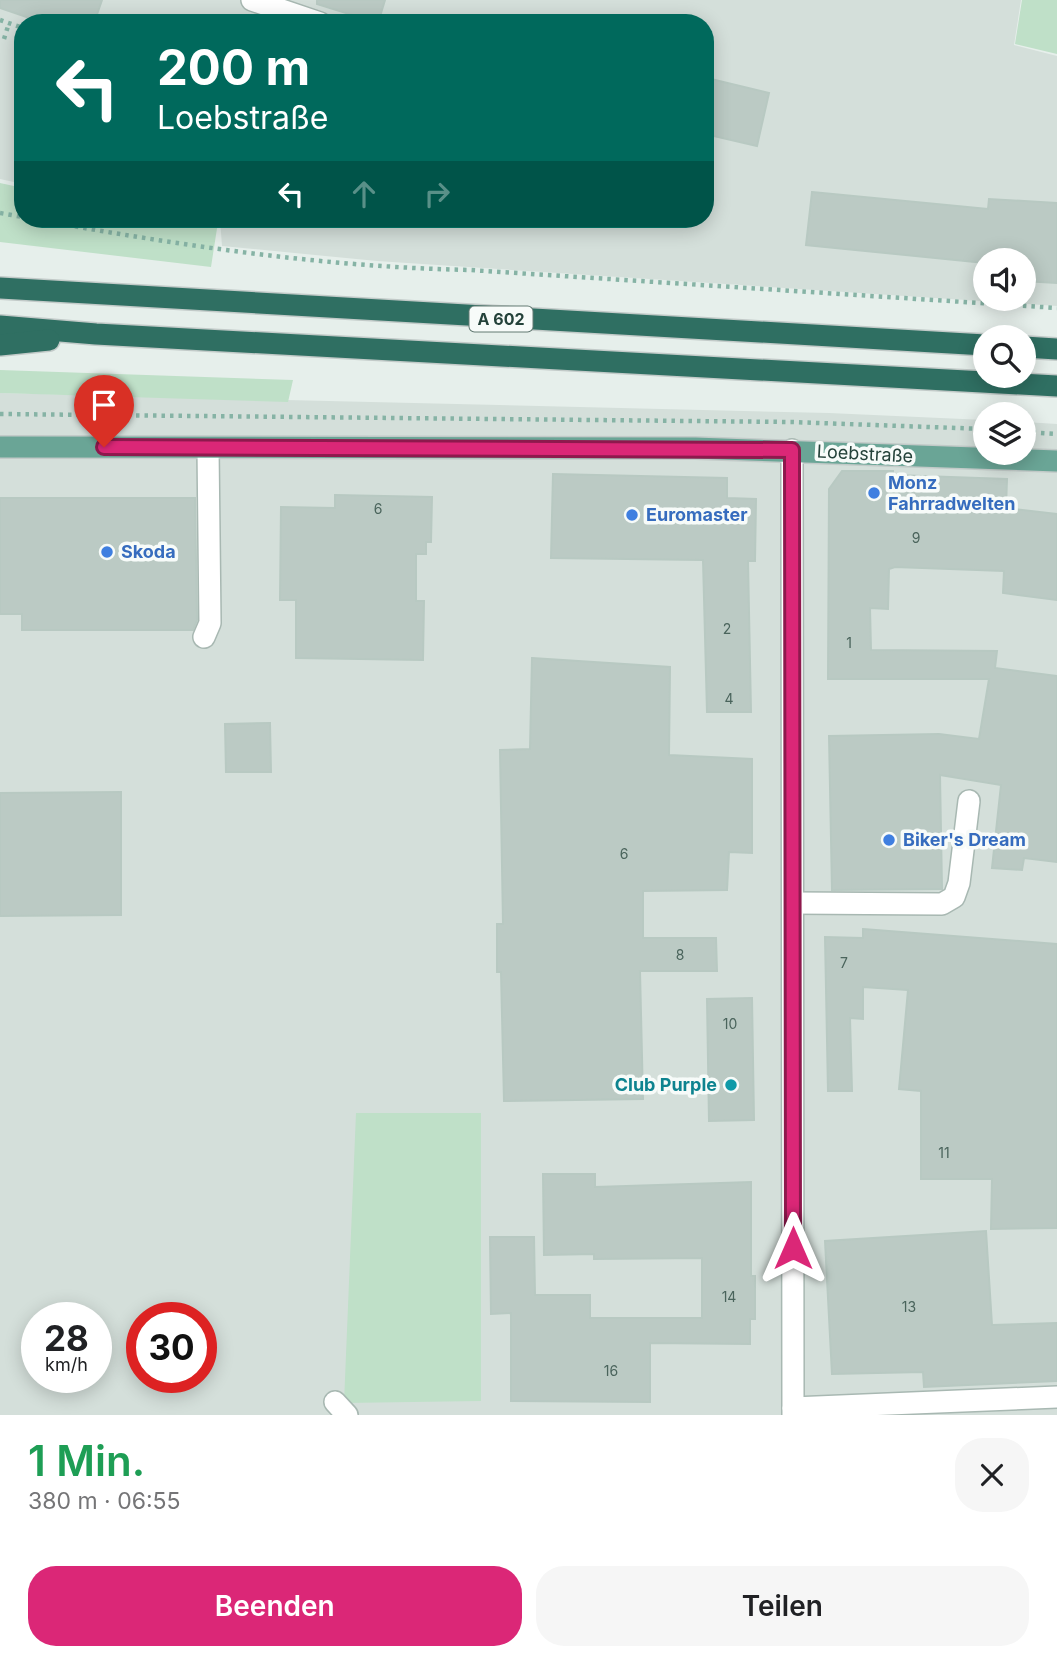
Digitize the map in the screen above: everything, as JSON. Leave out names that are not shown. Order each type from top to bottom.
[{"type":"highway","name":"A 602","points":[[6,286],[973,344]]},
{"type":"highway","name":"A 602","points":[[0,326],[96,334],[1057,386]]},
{"type":"highway","points":[[0,345],[96,334]]},
{"type":"highway","points":[[1036,348],[1057,349]]},
{"type":"main road","name":"Loebstraße","points":[[0,447],[792,450],[1057,461]]},
{"type":"street","points":[[252,0],[293,14]]},
{"type":"street","points":[[204,638],[210,623],[208,448]]},
{"type":"street","points":[[792,450],[793,1411],[1019,1407],[1057,1397]]},
{"type":"street","points":[[793,903],[942,904],[954,897],[959,883],[969,801]]},
{"type":"path","points":[[0,20],[14,24]]},
{"type":"path","points":[[4,39],[9,23]]},
{"type":"path","points":[[84,228],[198,248],[377,268],[470,270],[1057,307]]},
{"type":"path","points":[[0,414],[791,422],[973,429]]},
{"type":"path","points":[[1036,433],[1057,434]]},
{"type":"shaded area","points":[[0,0],[1021,0],[1014,45],[1057,56],[1057,306],[1036,305],[1036,248],[973,248],[973,300],[377,261],[222,246],[221,228],[714,228],[714,14],[14,14],[14,182],[0,179]]},
{"type":"shaded area","points":[[0,393],[829,413],[973,419],[973,465],[1036,465],[1036,423],[1057,424],[1057,1415],[0,1415]]},
{"type":"green space","points":[[1022,0],[1057,0],[1057,54],[1015,44]]},
{"type":"green space","points":[[0,183],[14,186],[14,228],[217,228],[211,267],[0,242]]},
{"type":"green space","points":[[0,370],[293,380],[288,402],[0,393]]},
{"type":"green space","points":[[356,1113],[481,1113],[481,1401],[344,1403]]},
{"type":"building","points":[[0,0],[102,0],[97,14],[18,14],[0,8]]},
{"type":"building","points":[[317,0],[385,0],[381,14],[349,14],[317,4]]},
{"type":"building","points":[[714,80],[769,93],[757,146],[714,136]]},
{"type":"building","points":[[812,192],[988,209],[989,199],[1057,203],[1057,283],[1036,282],[1036,248],[973,248],[973,262],[806,245]]},
{"type":"building","points":[[842,471],[893,471],[893,475],[1007,479],[1006,508],[1057,514],[1057,600],[1003,593],[1004,571],[895,567],[889,569],[888,609],[870,608],[871,650],[997,651],[995,668],[1057,676],[1057,862],[1024,858],[1022,870],[992,868],[1001,785],[940,775],[942,889],[832,890],[829,736],[939,734],[979,739],[989,679],[828,679],[829,489]]},
{"type":"building","points":[[553,474],[727,478],[727,498],[756,499],[755,561],[748,561],[751,712],[707,712],[703,560],[551,558]]},
{"type":"building","points":[[335,495],[432,497],[431,542],[426,542],[426,554],[416,554],[416,601],[424,601],[423,660],[296,658],[296,600],[280,600],[281,507],[335,508]]},
{"type":"building","points":[[0,498],[195,498],[197,620],[193,630],[22,630],[22,614],[0,614]]},
{"type":"building","points":[[532,658],[670,667],[669,755],[752,759],[752,853],[729,852],[727,890],[643,891],[643,938],[716,938],[717,971],[640,971],[643,1099],[504,1101],[501,972],[497,972],[497,924],[503,924],[500,750],[530,749]]},
{"type":"building","points":[[270,723],[271,772],[226,772],[225,724]]},
{"type":"building","points":[[121,792],[121,915],[0,916],[0,793]]},
{"type":"building","points":[[863,929],[1057,944],[1057,1228],[991,1229],[992,1179],[921,1179],[921,1091],[899,1089],[908,990],[863,987],[863,1019],[850,1018],[852,1091],[828,1091],[825,937],[863,938]]},
{"type":"building","points":[[752,998],[754,1120],[709,1121],[707,999]]},
{"type":"building","points":[[543,1174],[595,1174],[595,1187],[751,1182],[751,1276],[755,1276],[755,1319],[750,1319],[750,1344],[650,1343],[650,1402],[511,1401],[511,1313],[491,1314],[490,1237],[534,1237],[535,1295],[590,1295],[590,1318],[702,1318],[702,1258],[594,1259],[594,1254],[544,1255]]},
{"type":"building","points":[[986,1231],[992,1325],[1057,1323],[1057,1381],[924,1387],[923,1372],[832,1374],[825,1241]]},
{"type":"place","name":"Monz Fahrradwelten","points":[[874,493]]},
{"type":"place","name":"Euromaster","points":[[632,515]]},
{"type":"place","name":"Skoda","points":[[107,552]]},
{"type":"place","name":"Biker's Dream","points":[[889,840]]},
{"type":"place","name":"Club Purple","points":[[731,1085]]},
{"type":"route","points":[[104,447],[792,450],[793,1248]]}]
